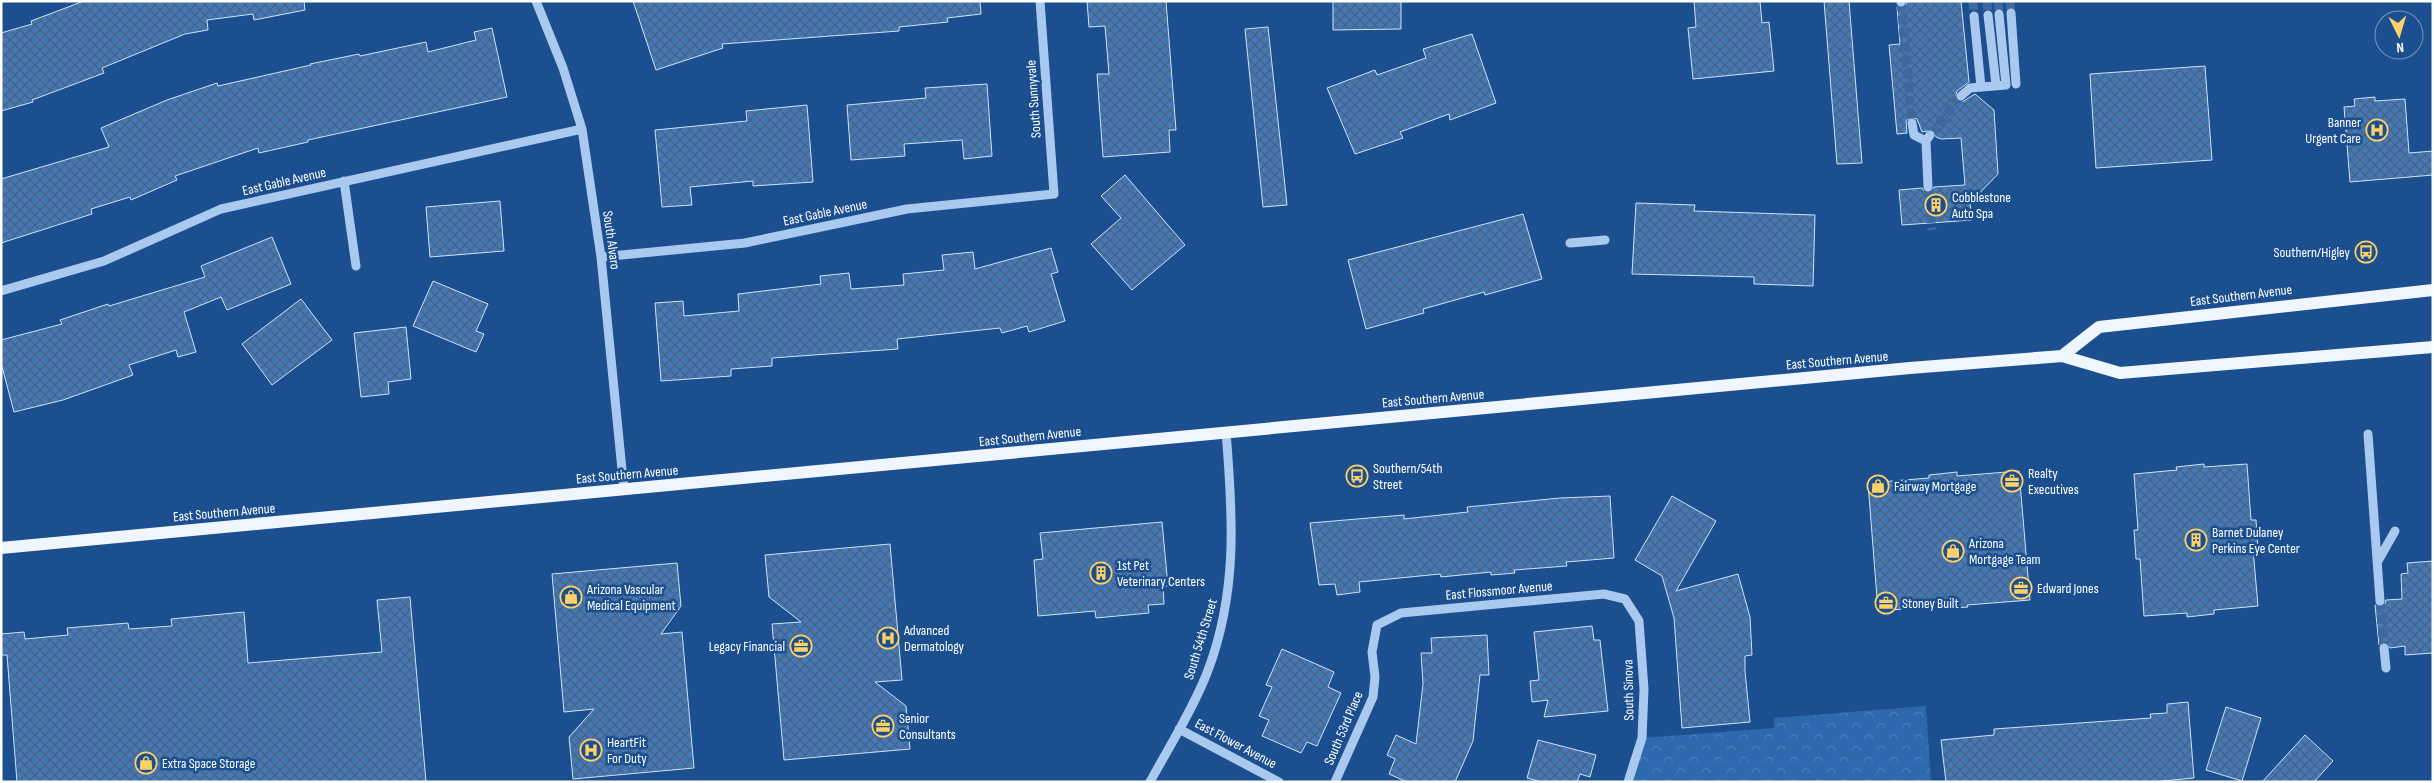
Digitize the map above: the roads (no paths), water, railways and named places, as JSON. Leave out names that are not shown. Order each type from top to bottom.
[{"type":"main road","name":"East Southern Avenue","points":[[2062,356],[2099,327],[2433,290]]},
{"type":"main road","name":"East Southern Avenue","points":[[1,548],[1910,368],[2062,356],[2120,372],[2433,347]]},
{"type":"street","name":"South Alvaro","points":[[536,1],[563,68],[582,130],[602,257],[624,490]]},
{"type":"street","name":"South Sunnyvale","points":[[1040,1],[1054,194]]},
{"type":"street","points":[[2011,13],[2016,84]]},
{"type":"street","points":[[1961,96],[1970,88],[2006,84],[1999,14]]},
{"type":"street","points":[[1988,15],[1996,86]]},
{"type":"street","points":[[1974,16],[1981,87]]},
{"type":"street","points":[[1912,123],[1914,135],[1928,138],[1928,187]]},
{"type":"street","name":"East Gable Avenue","points":[[1,291],[104,260],[221,209],[344,180],[582,130]]},
{"type":"street","points":[[344,180],[356,266]]},
{"type":"street","name":"East Gable Avenue","points":[[602,257],[745,243],[907,209],[1054,194]]},
{"type":"street","points":[[1570,243],[1605,240]]},
{"type":"street","name":"South 54th Street","points":[[1150,782],[1206,674],[1226,612],[1232,556],[1233,506],[1226,432]]},
{"type":"street","points":[[2368,434],[2380,600]]},
{"type":"street","points":[[2378,561],[2395,531]]},
{"type":"street","name":"East Flossmoor Avenue","points":[[1377,625],[1401,614],[1604,594],[1626,599]]},
{"type":"street","name":"South Sinova","points":[[1626,599],[1639,621],[1644,689],[1642,738],[1628,782]]},
{"type":"street","name":"South 53rd Place","points":[[1335,782],[1373,698],[1375,677],[1372,652],[1377,625]]},
{"type":"street","points":[[2384,648],[2386,668]]},
{"type":"street","name":"East Flower Avenue","points":[[1179,729],[1280,782]]},
{"type":"tunnel","points":[[1973,1],[1974,16]]},
{"type":"tunnel","points":[[1987,1],[1988,15]]},
{"type":"tunnel","points":[[1998,1],[1999,14]]},
{"type":"tunnel","points":[[2010,1],[2011,13]]},
{"type":"tunnel","points":[[1901,2],[1912,123]]},
{"type":"tunnel","points":[[1930,135],[1961,96]]},
{"type":"tunnel","points":[[1928,187],[1932,230]]},
{"type":"tunnel","points":[[2380,601],[2384,648]]},
{"type":"place","name":"Banner Urgent Care","points":[[2377,130]]},
{"type":"place","name":"Cobblestone Auto Spa","points":[[1936,205]]},
{"type":"place","name":"Southern/Higley","points":[[2366,252]]},
{"type":"place","name":"Southern/54th Street","points":[[1357,476]]},
{"type":"place","name":"Realty Executives","points":[[2012,481]]},
{"type":"place","name":"Fairway Mortgage","points":[[1878,486]]},
{"type":"place","name":"Barnet Dulaney Perkins Eye Center","points":[[2196,540]]},
{"type":"place","name":"Arizona Mortgage Team","points":[[1953,551]]},
{"type":"place","name":"1st Pet Veterinary Centers","points":[[1101,573]]},
{"type":"place","name":"Edward Jones","points":[[2021,588]]},
{"type":"place","name":"Arizona Vascular Medical Equipment","points":[[571,597]]},
{"type":"place","name":"Stoney Built","points":[[1886,603]]},
{"type":"place","name":"Advanced Dermatology","points":[[888,638]]},
{"type":"place","name":"Legacy Financial","points":[[801,646]]},
{"type":"place","name":"Senior Consultants","points":[[883,726]]},
{"type":"place","name":"HeartFit For Duty","points":[[591,750]]},
{"type":"place","name":"Extra Space Storage","points":[[146,763]]}]
